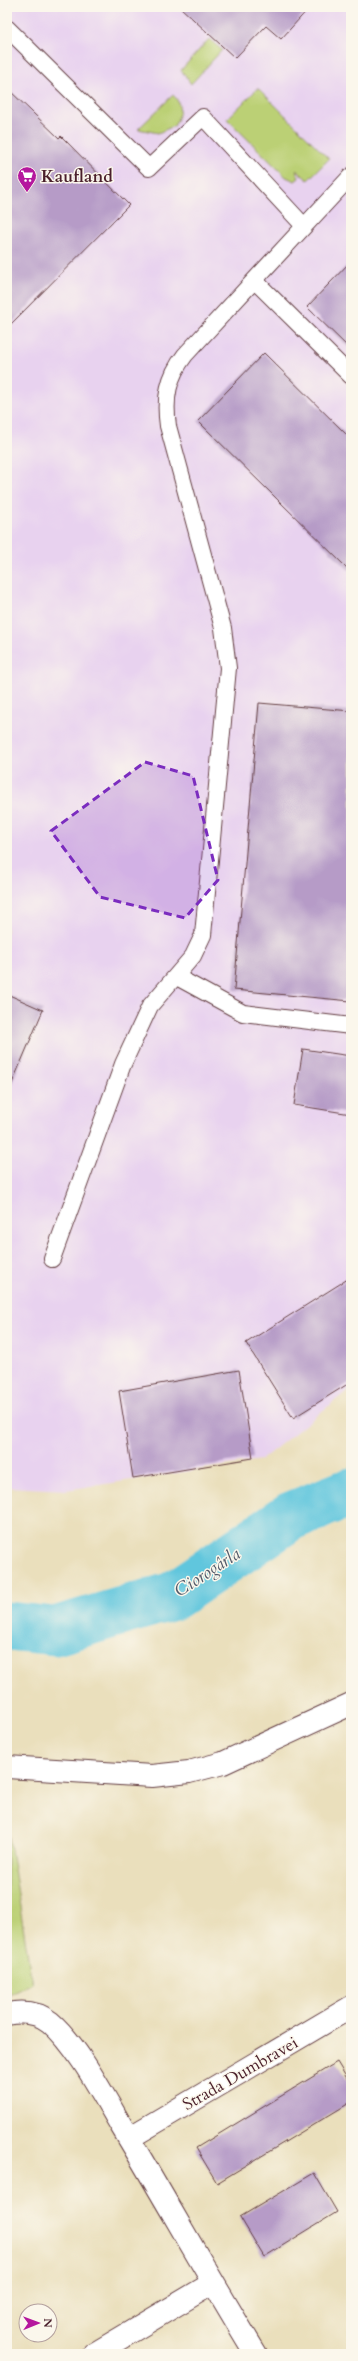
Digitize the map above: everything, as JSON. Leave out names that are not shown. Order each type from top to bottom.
[{"type":"street","points":[[7,1767],[152,1776],[189,1772],[223,1763],[351,1704]]},
{"type":"street","name":"Strada Dumbravei","points":[[129,2138],[351,2008]]},
{"type":"street","points":[[7,2014],[19,2012],[35,2014],[48,2021],[64,2036],[129,2138],[212,2283],[256,2354]]},
{"type":"street","points":[[94,2354],[212,2283]]},
{"type":"lane","points":[[7,28],[149,168],[203,117],[304,226]]},
{"type":"lane","points":[[52,1259],[124,1064],[150,1006],[177,977],[193,956],[203,935],[228,668],[223,628],[168,426],[166,395],[174,370],[185,355],[255,281],[304,226],[348,184]]},
{"type":"lane","points":[[255,281],[351,376]]},
{"type":"lane","points":[[177,977],[243,1013],[351,1026]]},
{"type":"highlighted area","points":[[145,762],[193,776],[218,880],[185,918],[100,897],[51,831]]},
{"type":"shaded area","points":[[7,7],[351,7],[351,1388],[261,1460],[66,1490],[7,1487]]},
{"type":"green space","points":[[209,39],[222,50],[191,84],[181,70]]},
{"type":"green space","points":[[258,88],[329,159],[308,180],[296,170],[299,178],[295,181],[286,177],[227,119]]},
{"type":"green space","points":[[173,95],[178,102],[180,110],[174,126],[158,133],[138,129]]},
{"type":"green space","points":[[7,1824],[32,1983],[7,1996]]},
{"type":"building","points":[[180,7],[310,7],[281,39],[266,26],[235,58]]},
{"type":"building","name":"Kaufland","points":[[7,88],[59,138],[61,136],[129,205],[7,328]]},
{"type":"building","points":[[351,261],[351,350],[307,307]]},
{"type":"building","points":[[264,353],[351,439],[351,572],[198,421]]},
{"type":"building","points":[[259,703],[351,711],[351,1001],[234,990]]},
{"type":"building","points":[[7,994],[43,1010],[7,1095]]},
{"type":"building","points":[[303,1049],[351,1056],[351,1114],[294,1105]]},
{"type":"building","points":[[351,1277],[351,1382],[293,1418],[246,1343]]},
{"type":"building","points":[[239,1370],[253,1458],[133,1478],[119,1391]]},
{"type":"building","points":[[337,2062],[351,2085],[351,2102],[217,2183],[196,2148]]},
{"type":"building","points":[[314,2173],[337,2212],[264,2257],[240,2217]]},
{"type":"waterway","name":"Ciorogârla","points":[[7,1626],[55,1631],[173,1596],[291,1516],[351,1492]]},
{"type":"place","name":"Kaufland","points":[[27,193]]}]
